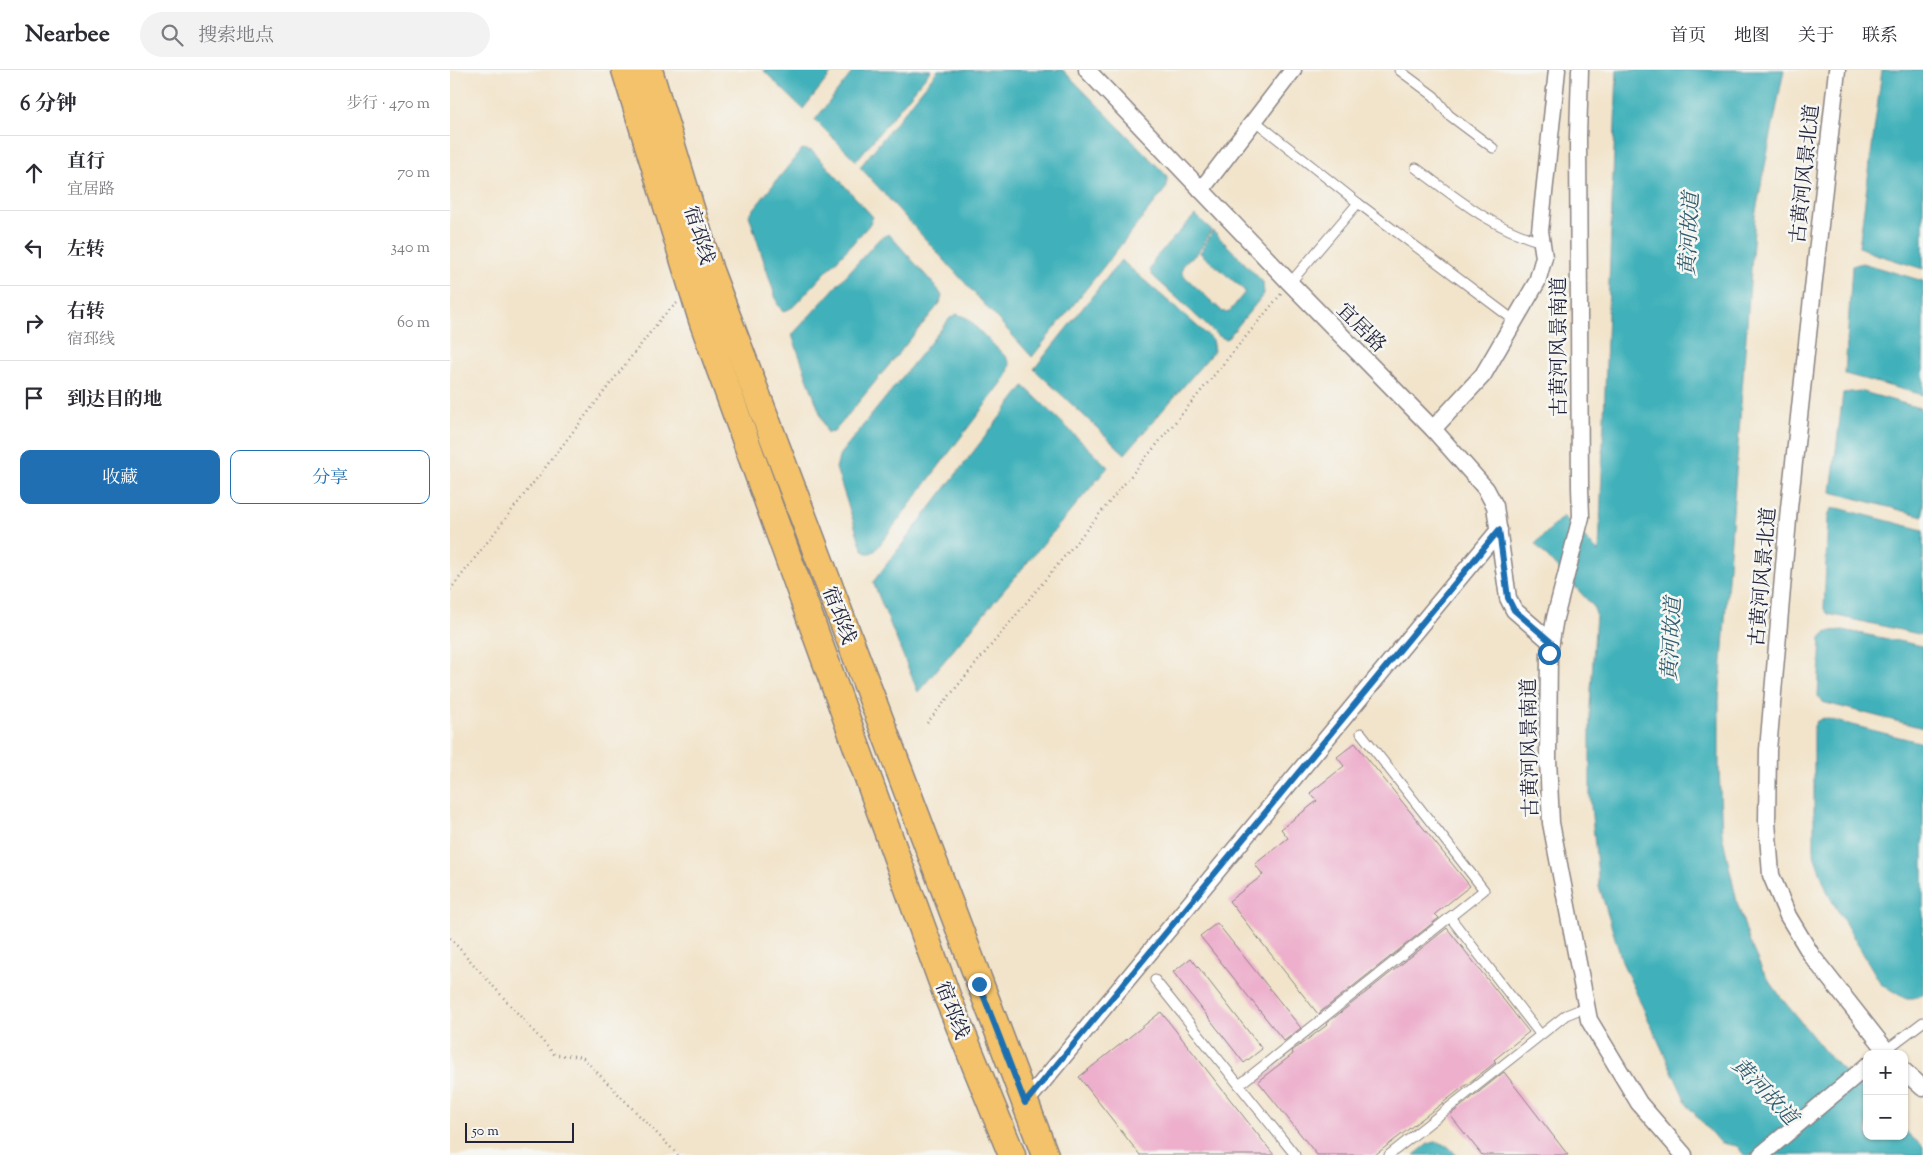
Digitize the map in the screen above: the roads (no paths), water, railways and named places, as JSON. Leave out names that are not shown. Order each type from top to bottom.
[{"type":"main road","name":"宿邳线","points":[[625,70],[702,320],[947,996],[1012,1155]]},
{"type":"main road","name":"宿邳线","points":[[649,70],[710,271],[1045,1155]]},
{"type":"street","name":"宜居路","points":[[1087,70],[1290,283],[1433,429],[1486,489],[1495,506],[1508,598],[1514,610],[1551,642]]},
{"type":"street","points":[[1201,190],[1293,70]]},
{"type":"street","points":[[1433,429],[1483,375],[1537,282],[1544,257],[1540,231],[1557,70]]},
{"type":"street","name":"古黄河风景南道","points":[[1580,70],[1578,157],[1581,517],[1555,618],[1549,653],[1548,759],[1551,824],[1589,1020],[1639,1102],[1684,1155]]},
{"type":"street","name":"古黄河风景北道","points":[[1837,70],[1789,508],[1768,750],[1767,822],[1771,874],[1788,916],[1812,956],[1884,1050]]},
{"type":"street","points":[[1025,1103],[1499,530]]},
{"type":"street","points":[[1761,1155],[1863,1069]]},
{"type":"street","points":[[1908,1075],[1923,1088]]},
{"type":"lane","points":[[1399,70],[1434,96],[1449,115],[1493,148]]},
{"type":"lane","points":[[1254,120],[1358,203],[1515,321]]},
{"type":"lane","points":[[1416,168],[1480,215],[1518,235],[1542,242]]},
{"type":"lane","points":[[1290,283],[1358,203]]},
{"type":"lane","points":[[1239,1085],[1484,890],[1361,733]]},
{"type":"lane","points":[[1450,917],[1540,1034]]},
{"type":"lane","points":[[1155,980],[1295,1155]]},
{"type":"lane","points":[[1389,1155],[1540,1034],[1566,1015],[1586,1007]]},
{"type":"lane","points":[[1888,1050],[1923,1022]]},
{"type":"water","points":[[763,70],[834,70],[803,109]]},
{"type":"water","points":[[854,70],[931,70],[856,161],[815,120]]},
{"type":"water","points":[[938,70],[1063,70],[1167,176],[1167,187],[1032,357],[860,167]]},
{"type":"water","name":"黄河故道","points":[[1617,70],[1784,70],[1755,216],[1719,701],[1719,769],[1722,834],[1737,902],[1750,943],[1762,970],[1783,1000],[1827,1054],[1863,1090],[1863,1140],[1908,1140],[1908,1134],[1923,1147],[1923,1155],[1744,1155],[1737,1146],[1720,1143],[1688,1106],[1623,964],[1599,886],[1590,796],[1590,706],[1596,614],[1593,606],[1535,544],[1563,516],[1599,552]]},
{"type":"water","points":[[1882,70],[1923,70],[1923,269],[1859,247]]},
{"type":"water","points":[[802,149],[812,151],[873,217],[869,225],[854,242],[793,307],[783,312],[778,305],[749,215]]},
{"type":"water","points":[[1195,215],[1212,230],[1196,254],[1186,262],[1182,269],[1182,274],[1223,312],[1230,311],[1245,292],[1200,253],[1213,231],[1263,282],[1264,294],[1228,338],[1225,339],[1217,335],[1152,275],[1150,270],[1155,258]]},
{"type":"water","points":[[889,234],[937,288],[942,296],[940,303],[834,432],[827,433],[792,335],[880,238]]},
{"type":"water","points":[[1121,260],[1212,339],[1214,351],[1125,454],[1034,369]]},
{"type":"water","points":[[1862,263],[1923,281],[1923,395],[1845,374],[1852,266]]},
{"type":"water","points":[[957,314],[967,318],[1006,357],[1010,364],[1007,376],[875,551],[866,553],[862,548],[836,468],[840,454],[950,318]]},
{"type":"water","points":[[1024,386],[1108,467],[918,692],[873,582]]},
{"type":"water","points":[[1860,391],[1923,409],[1923,516],[1831,492],[1843,393]]},
{"type":"water","points":[[1838,508],[1923,530],[1923,635],[1828,614],[1824,609],[1828,516],[1831,509]]},
{"type":"water","points":[[1843,630],[1923,646],[1923,728],[1822,702],[1818,696],[1821,638],[1828,632]]},
{"type":"water","points":[[1824,718],[1923,743],[1923,995],[1904,998],[1881,984],[1828,894],[1814,855],[1814,726],[1817,721]]},
{"type":"water","points":[[1435,1142],[1447,1146],[1456,1155],[1414,1155],[1428,1144]]}]
